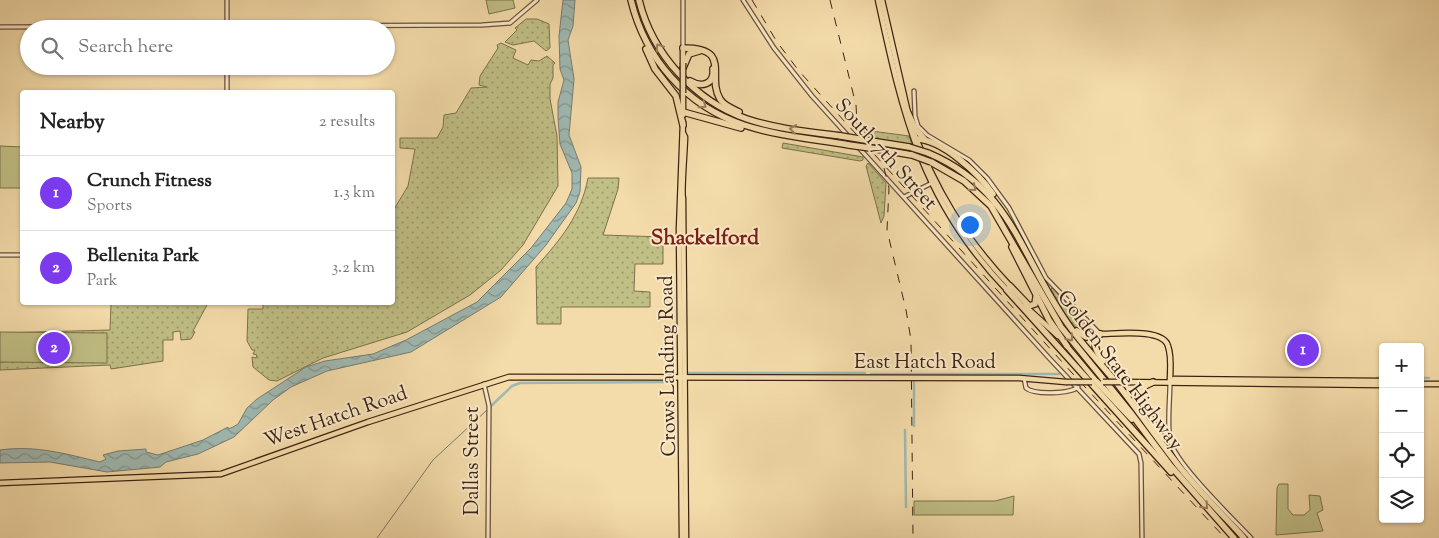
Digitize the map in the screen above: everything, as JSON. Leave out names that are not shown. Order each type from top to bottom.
[{"type":"highway","name":"Golden State Highway","points":[[631,0],[639,28],[660,64],[689,95],[727,118],[778,134],[912,155],[932,162],[970,186],[991,206],[1056,320],[1192,492],[1234,538]]},
{"type":"highway","name":"Golden State Highway","points":[[639,0],[654,40],[674,69],[684,80],[710,100],[738,115],[759,122],[871,141],[913,143],[928,153],[959,168],[979,184],[998,204],[1011,223],[1060,312],[1121,384],[1172,456],[1244,538]]},
{"type":"highway","points":[[639,28],[656,68],[676,96],[683,129]]},
{"type":"highway","points":[[683,49],[701,48],[708,52],[716,70],[717,92],[721,100],[726,105],[759,122]]},
{"type":"highway","points":[[674,69],[696,84],[708,83],[713,76],[712,67],[705,54],[683,49]]},
{"type":"highway","points":[[683,66],[689,54],[696,51]]},
{"type":"highway","points":[[907,111],[917,131],[926,141],[955,156],[975,172],[1002,207],[1011,223]]},
{"type":"highway","points":[[683,112],[694,117],[778,134]]},
{"type":"highway","points":[[683,129],[686,120],[694,117]]},
{"type":"highway","points":[[913,143],[926,141]]},
{"type":"highway","points":[[1001,222],[1033,290],[1067,346]]},
{"type":"highway","points":[[1008,288],[1029,306],[1036,302],[1033,290]]},
{"type":"highway","points":[[1008,288],[1164,464],[1192,492]]},
{"type":"highway","points":[[1060,312],[1080,335],[1086,337],[1100,334]]},
{"type":"highway","points":[[1092,329],[1092,336]]},
{"type":"highway","points":[[1100,334],[1095,340],[1095,349],[1121,384]]},
{"type":"highway","points":[[1097,382],[1155,444]]},
{"type":"highway","points":[[1153,382],[1141,388],[1138,397],[1172,456]]},
{"type":"main road","points":[[880,0],[913,143],[964,235]]},
{"type":"main road","points":[[880,0],[900,98],[913,143],[931,183],[964,235],[1008,288],[1067,346],[1097,382]]},
{"type":"main road","name":"Crows Landing Road","points":[[683,49],[679,304],[683,335],[682,377],[686,474],[684,538]]},
{"type":"main road","points":[[931,175],[931,183]]},
{"type":"main road","name":"Crows Landing Road","points":[[681,194],[683,198],[681,320],[684,538]]},
{"type":"main road","points":[[679,229],[683,247]]},
{"type":"main road","points":[[1100,334],[1158,336],[1166,342],[1170,353],[1170,381]]},
{"type":"main road","points":[[1084,382],[1089,376],[1088,370]]},
{"type":"main road","name":"West Hatch Road","points":[[0,483],[221,474],[368,422],[509,377],[682,377]]},
{"type":"main road","name":"East Hatch Road","points":[[682,377],[1024,378],[1121,384],[1170,381],[1174,379],[1379,383]]},
{"type":"main road","points":[[1424,384],[1439,384]]},
{"type":"main road","points":[[682,461],[686,474]]},
{"type":"street","points":[[227,0],[227,20]]},
{"type":"street","points":[[395,26],[473,26],[508,23],[537,0]]},
{"type":"street","name":"Crows Landing Road","points":[[683,0],[683,49]]},
{"type":"street","name":"South 7th Street","points":[[744,0],[774,48],[800,82],[1140,457],[1142,538]]},
{"type":"street","points":[[0,27],[20,27]]},
{"type":"street","points":[[227,75],[227,90]]},
{"type":"street","points":[[914,91],[915,116],[921,129],[969,160],[987,178],[1009,208],[1046,278],[1092,329],[1100,334]]},
{"type":"street","points":[[904,197],[931,183],[950,211]]},
{"type":"street","points":[[0,255],[20,255]]},
{"type":"street","points":[[1024,378],[1025,386],[1032,391],[1070,392],[1078,387]]},
{"type":"street","points":[[1170,381],[1170,436],[1173,448],[1251,538]]},
{"type":"street","name":"Dallas Street","points":[[484,384],[489,406],[488,538]]},
{"type":"shaded area","points":[[486,0],[513,0],[515,8],[489,14]]},
{"type":"shaded area","points":[[526,19],[537,19],[549,24],[550,48],[546,51],[534,41],[513,45],[505,42],[517,30],[515,28]]},
{"type":"shaded area","points":[[501,43],[516,50],[513,58],[528,65],[531,60],[539,61],[547,56],[555,63],[553,65],[553,78],[550,84],[550,99],[557,136],[558,186],[523,245],[501,270],[470,295],[407,332],[323,358],[277,381],[269,380],[253,367],[252,357],[256,358],[257,355],[253,354],[255,350],[252,350],[247,341],[248,309],[263,309],[263,305],[395,305],[395,208],[408,186],[415,149],[400,148],[400,138],[437,138],[443,127],[444,115],[456,113],[471,88],[487,87],[479,85],[480,76],[498,48],[497,45]]},
{"type":"shaded area","points":[[864,130],[909,136],[912,145],[866,137]]},
{"type":"shaded area","points":[[783,143],[863,157],[863,160],[782,148]]},
{"type":"shaded area","points":[[0,146],[20,147],[20,188],[0,188]]},
{"type":"shaded area","points":[[868,163],[886,183],[884,216],[881,223],[866,166]]},
{"type":"shaded area","points":[[588,178],[619,178],[618,189],[603,235],[663,237],[663,264],[635,264],[634,291],[650,292],[650,307],[561,307],[561,324],[537,324],[536,267],[569,226],[580,204]]},
{"type":"shaded area","points":[[1052,288],[1089,328],[1091,334],[1087,336],[1071,322],[1062,309]]},
{"type":"shaded area","points":[[111,305],[207,305],[193,331],[195,332],[191,339],[181,340],[180,331],[173,332],[173,340],[163,340],[163,361],[111,369],[110,365],[0,370],[0,333],[110,330]]},
{"type":"shaded area","points":[[0,332],[107,333],[107,363],[0,362]]},
{"type":"shaded area","points":[[1279,484],[1288,484],[1288,509],[1293,515],[1304,515],[1310,510],[1309,495],[1320,496],[1323,510],[1317,513],[1323,531],[1276,535],[1277,488]]},
{"type":"shaded area","points":[[1014,496],[1013,515],[914,515],[914,501],[995,501]]},
{"type":"water","points":[[563,0],[575,0],[573,26],[568,40],[574,79],[569,135],[581,167],[580,192],[576,203],[546,245],[501,297],[411,352],[327,371],[291,387],[273,400],[234,437],[198,454],[166,462],[160,467],[107,472],[50,462],[0,463],[0,450],[38,449],[100,462],[106,459],[103,455],[118,451],[146,449],[146,452],[158,455],[203,440],[238,424],[247,408],[257,399],[306,367],[325,361],[373,354],[406,340],[477,302],[531,248],[566,203],[572,189],[572,173],[560,144],[558,118],[558,102],[564,80],[560,69],[559,36]]},
{"type":"waterway","points":[[688,373],[865,373]]},
{"type":"waterway","points":[[871,374],[911,374]]},
{"type":"waterway","points":[[913,374],[1059,374]]},
{"type":"waterway","points":[[1424,378],[1429,378]]},
{"type":"waterway","points":[[914,380],[914,426]]},
{"type":"waterway","points":[[491,406],[512,386],[520,383],[671,382]]},
{"type":"waterway","points":[[377,538],[433,460],[487,410]]},
{"type":"waterway","points":[[905,430],[906,507]]},
{"type":"railway","points":[[752,0],[777,42],[799,71],[1073,374],[1225,538]]},
{"type":"railway","points":[[830,0],[856,105],[857,123],[861,137]]},
{"type":"railway","points":[[884,168],[889,188],[887,230],[906,310],[911,340],[913,538]]},
{"type":"place","name":"Bellenita Park","points":[[54,348]]},
{"type":"place","name":"Crunch Fitness","points":[[1303,350]]},
{"type":"district","name":"Shackelford","points":[[705,239]]}]
